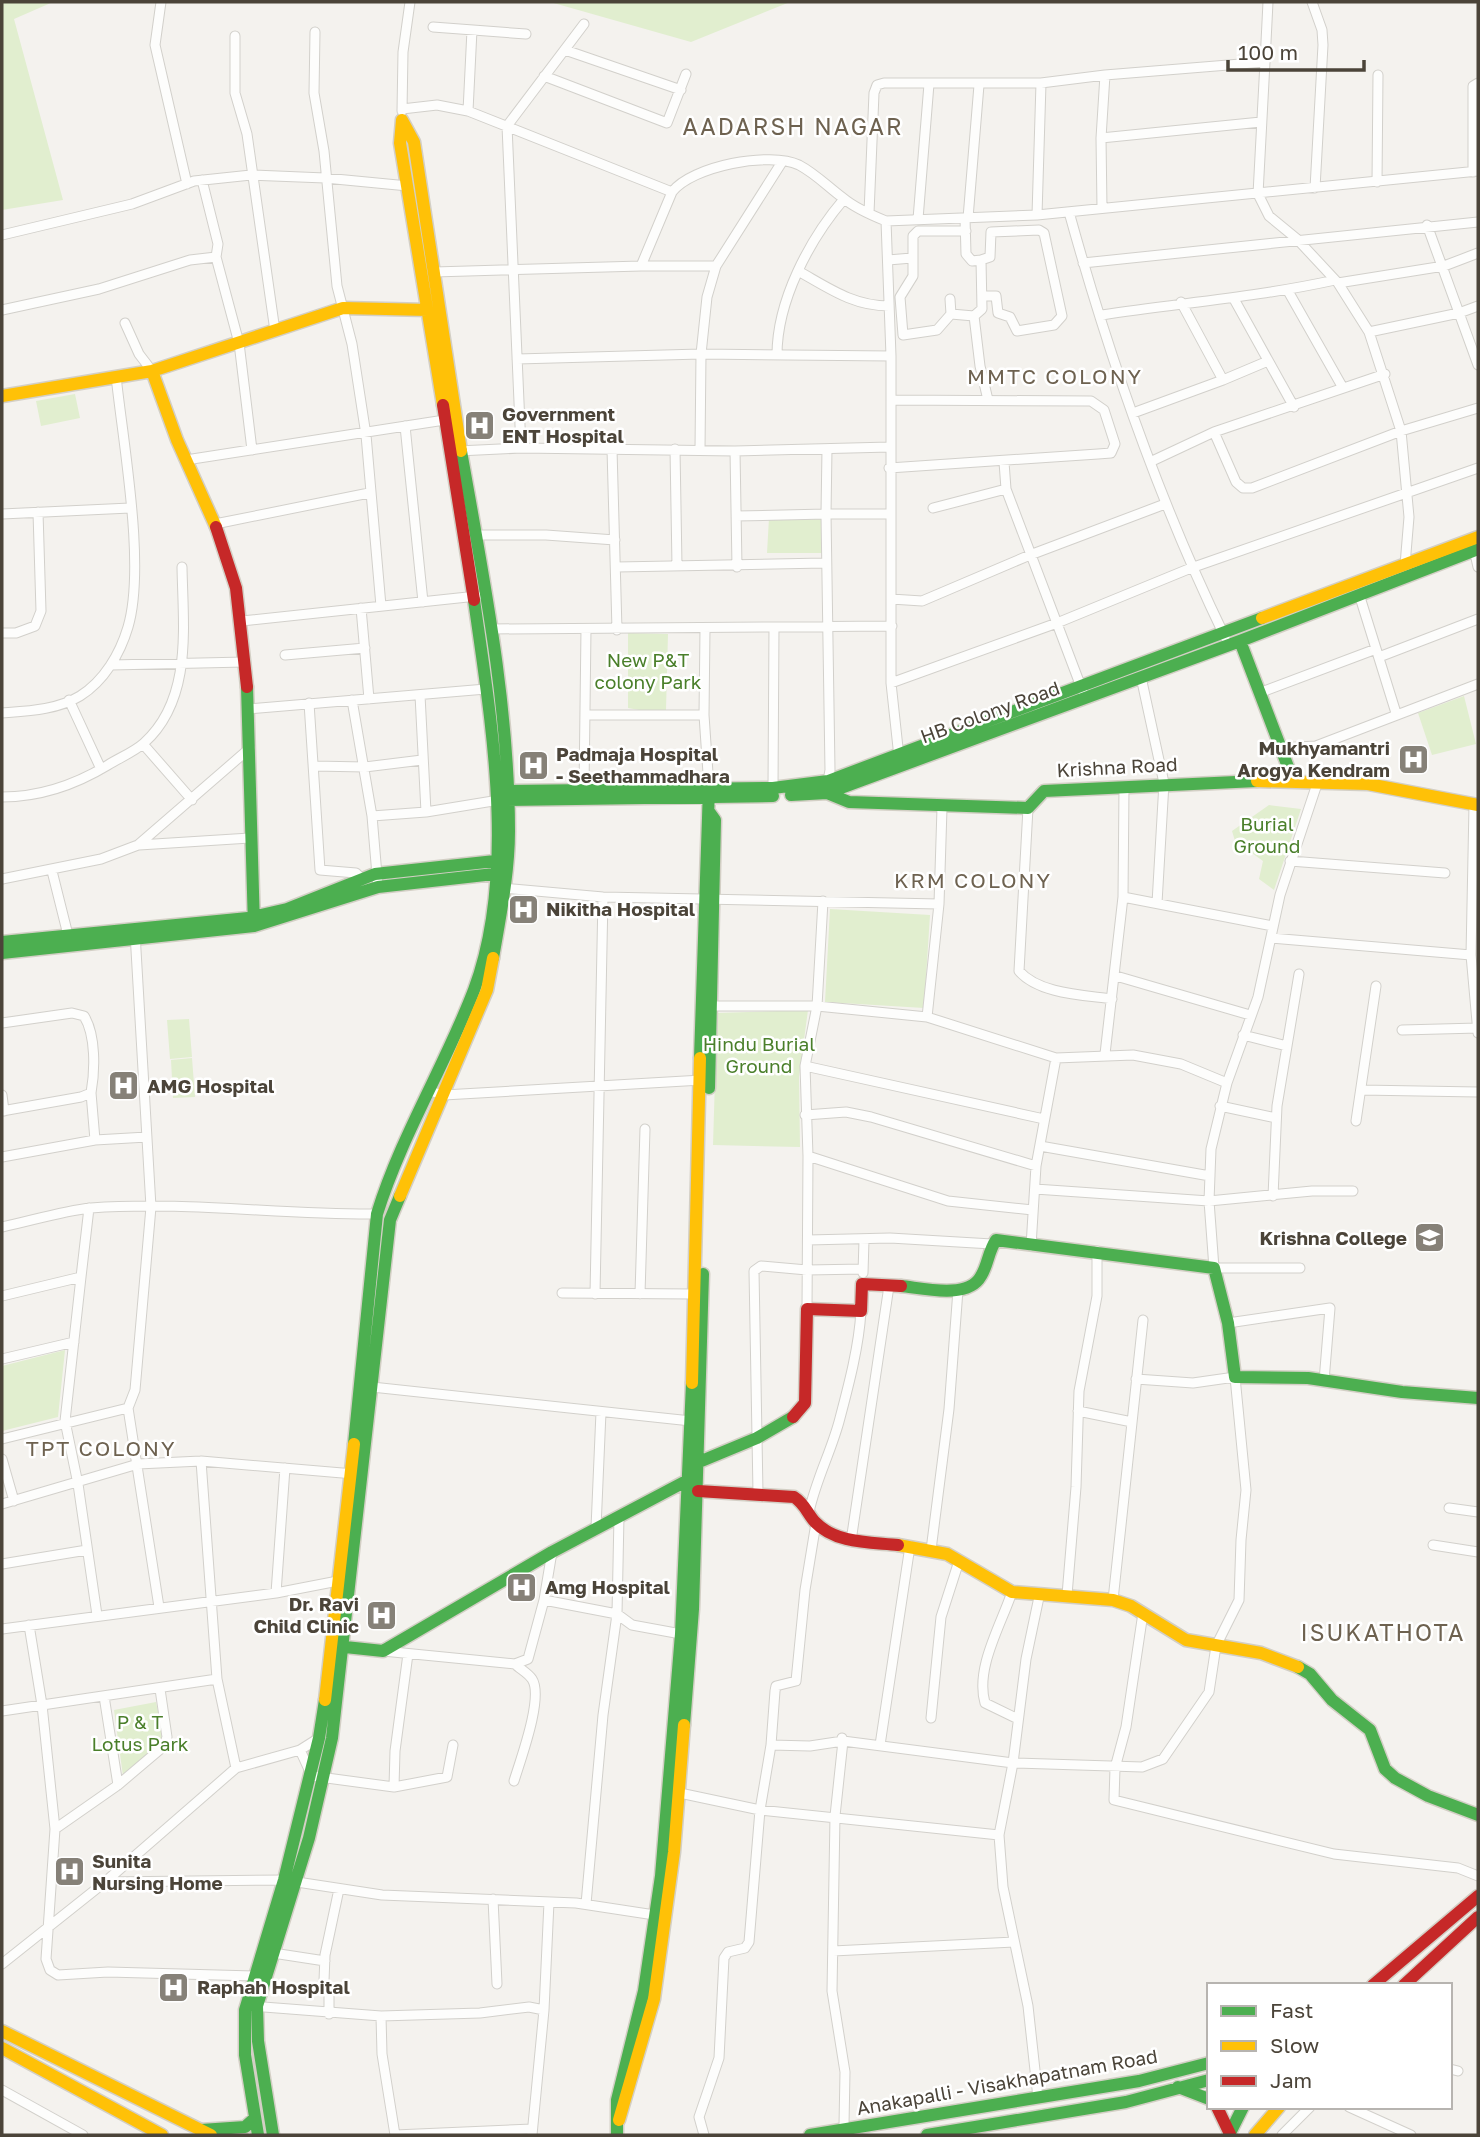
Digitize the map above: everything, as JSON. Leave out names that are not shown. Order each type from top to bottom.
[{"type":"street","points":[[161,2],[155,45],[187,184]]},
{"type":"street","points":[[358,1474],[372,1387],[390,1220],[487,990],[503,888],[509,795],[492,629],[480,596],[401,143],[403,52],[410,2]]},
{"type":"street","points":[[1269,2],[1258,194],[1269,216],[1297,239],[1337,282],[1369,332],[1401,431],[1408,492],[1405,565]]},
{"type":"street","points":[[1312,2],[1322,30],[1323,45],[1315,188]]},
{"type":"street","points":[[521,447],[507,126],[584,24]]},
{"type":"street","points":[[433,27],[526,34]]},
{"type":"street","points":[[468,111],[472,30]]},
{"type":"street","points":[[315,32],[314,93],[324,151],[337,286],[352,344],[366,435],[381,606]]},
{"type":"street","points":[[235,36],[235,93],[247,134],[275,331]]},
{"type":"street","points":[[565,50],[681,90]]},
{"type":"street","points":[[869,214],[874,93],[877,85],[1041,83],[1265,62]]},
{"type":"street","points":[[544,76],[667,123],[686,74]]},
{"type":"street","points":[[1102,208],[1101,138],[1105,75]]},
{"type":"street","points":[[1377,181],[1378,75]]},
{"type":"street","points":[[1037,215],[1041,83]]},
{"type":"street","points":[[641,267],[672,192],[680,182],[716,165],[782,162],[796,164],[818,177],[844,199],[886,221],[1037,215],[1476,171],[1473,86],[1478,83]]},
{"type":"street","points":[[918,219],[929,84]]},
{"type":"street","points":[[979,85],[966,231],[968,259],[981,260],[990,257],[990,217]]},
{"type":"street","points":[[402,114],[437,105],[468,111],[672,192]]},
{"type":"street","points":[[402,114],[414,142],[434,272],[451,419]]},
{"type":"street","points":[[1101,138],[1261,122]]},
{"type":"street","points":[[700,449],[701,354],[707,297],[716,266],[782,162]]},
{"type":"street","points":[[2,235],[132,204],[202,180],[251,175],[325,178],[408,186]]},
{"type":"street","points":[[202,180],[218,244],[216,257],[239,342],[252,450]]},
{"type":"street","points":[[777,355],[780,321],[800,272],[816,237],[844,199]]},
{"type":"street","points":[[1069,212],[1133,414],[1191,568],[1259,693],[1293,780]]},
{"type":"street","points":[[886,221],[891,356],[891,683],[900,761]]},
{"type":"street","points":[[1083,263],[1427,225],[1478,222]]},
{"type":"street","points":[[1427,225],[1477,360]]},
{"type":"street","points":[[982,296],[996,296],[998,313],[1010,317],[1014,330],[1054,325],[1062,316],[1044,233],[1039,230],[991,232]]},
{"type":"street","points":[[902,335],[900,297],[913,276],[912,241],[918,231],[966,231]]},
{"type":"street","points":[[1102,315],[1181,302],[1234,299],[1444,266],[1478,253]]},
{"type":"street","points":[[2,310],[99,289],[190,260],[216,257]]},
{"type":"street","points":[[888,260],[912,258]]},
{"type":"street","points":[[951,314],[974,316],[982,309],[981,260]]},
{"type":"street","points":[[434,272],[514,268],[716,266]]},
{"type":"street","points":[[800,272],[849,300],[868,306],[889,306]]},
{"type":"street","points":[[1289,290],[1343,388]]},
{"type":"street","points":[[890,335],[937,330],[951,314],[950,299]]},
{"type":"street","points":[[1234,299],[1294,407]]},
{"type":"street","points":[[1181,302],[1223,380]]},
{"type":"street","points":[[1369,332],[1459,313],[1478,306]]},
{"type":"street","points":[[2,396],[152,371],[343,308],[428,310]]},
{"type":"street","points":[[974,316],[979,366],[988,400]]},
{"type":"street","points":[[125,323],[139,354],[152,371],[186,460],[215,524],[235,584],[242,621],[248,709],[253,921]]},
{"type":"street","points":[[517,359],[701,354],[891,356]]},
{"type":"street","points":[[1133,414],[1268,361]]},
{"type":"street","points":[[1150,462],[1214,432],[1294,407],[1384,374]]},
{"type":"street","points":[[2,713],[41,710],[79,696],[111,664],[129,626],[134,590],[130,508],[116,376]]},
{"type":"street","points":[[889,468],[1111,453],[1115,444],[1104,410],[1098,403],[891,400]]},
{"type":"street","points":[[1214,432],[1236,482],[1243,488],[1252,488],[1401,431],[1478,408]]},
{"type":"street","points":[[186,460],[366,435],[451,419]]},
{"type":"street","points":[[405,426],[423,602]]},
{"type":"street","points":[[457,452],[521,447],[735,450],[890,447]]},
{"type":"street","points":[[611,449],[617,630]]},
{"type":"street","points":[[676,449],[677,566]]},
{"type":"street","points":[[827,449],[824,563],[829,627],[828,787]]},
{"type":"street","points":[[735,450],[737,567]]},
{"type":"street","points":[[318,1777],[318,1738],[346,1580],[358,1474],[377,1214],[388,1178],[429,1091],[478,975],[494,867],[493,796],[477,535],[457,452]]},
{"type":"street","points":[[1004,462],[1006,489],[1083,692],[1231,641],[1405,565],[1475,544],[1478,567]]},
{"type":"street","points":[[891,683],[1057,623],[1191,568],[1478,468]]},
{"type":"street","points":[[933,508],[1006,489]]},
{"type":"street","points":[[215,524],[369,493]]},
{"type":"street","points":[[891,598],[922,601],[1030,555],[1166,503]]},
{"type":"street","points":[[2,514],[130,508]]},
{"type":"street","points":[[2,633],[16,633],[35,626],[41,611],[38,512]]},
{"type":"street","points":[[736,516],[889,514]]},
{"type":"street","points":[[477,535],[546,535],[615,540]]},
{"type":"street","name":"HB Colony Road","points":[[493,796],[710,793],[828,787],[1083,692],[1141,677],[1359,594],[1475,544]]},
{"type":"street","points":[[617,567],[737,567],[824,563]]},
{"type":"street","points":[[2,797],[51,791],[85,779],[144,744],[163,721],[174,697],[183,663],[182,567]]},
{"type":"street","points":[[1359,594],[1396,713]]},
{"type":"street","points":[[242,621],[480,596]]},
{"type":"street","points":[[361,608],[369,699]]},
{"type":"street","points":[[1259,693],[1478,620]]},
{"type":"street","points":[[492,629],[892,626]]},
{"type":"street","points":[[773,788],[775,627]]},
{"type":"street","points":[[584,789],[586,629]]},
{"type":"street","points":[[672,1791],[690,1479],[694,1294],[705,1080],[712,1006],[706,819],[710,813],[710,793],[704,715],[705,629]]},
{"type":"street","points":[[285,655],[365,648]]},
{"type":"street","points":[[111,664],[245,662]]},
{"type":"street","points":[[1141,677],[1164,783],[1157,903]]},
{"type":"street","points":[[1280,748],[1316,746],[1396,713],[1478,684]]},
{"type":"street","points":[[248,709],[486,689]]},
{"type":"street","points":[[420,695],[426,812]]},
{"type":"street","points":[[69,700],[101,769]]},
{"type":"street","points":[[352,700],[372,816],[377,880]]},
{"type":"street","points":[[309,704],[320,870],[356,873],[362,879]]},
{"type":"street","points":[[586,715],[704,715]]},
{"type":"street","points":[[144,744],[192,800]]},
{"type":"street","points":[[138,845],[250,748]]},
{"type":"street","points":[[314,766],[365,767],[422,760]]},
{"type":"street","name":"Krishna Road","points":[[1028,808],[1044,791],[1164,783],[1293,780],[1368,784],[1476,805]]},
{"type":"street","points":[[771,1745],[810,1746],[842,1738],[1013,1763],[1142,1768],[1163,1759],[1209,1692],[1216,1647],[1241,1593],[1241,1540],[1246,1490],[1228,1323],[1214,1268],[1209,1201],[1211,1149],[1227,1083],[1258,997],[1290,860],[1318,781]]},
{"type":"street","points":[[509,795],[584,789],[710,793],[828,787],[849,802],[942,808],[1028,808],[1019,971],[1055,990],[1112,999]]},
{"type":"street","points":[[1105,1054],[1123,897],[1125,787]]},
{"type":"street","points":[[372,816],[426,812],[493,796]]},
{"type":"street","points":[[1402,1030],[1478,1031],[1471,955],[1476,805]]},
{"type":"street","points":[[927,1017],[939,904],[942,808]]},
{"type":"street","points":[[2,879],[101,859],[138,845],[250,838]]},
{"type":"street","points":[[1290,860],[1444,873]]},
{"type":"street","points":[[253,921],[362,879],[377,880],[494,867]]},
{"type":"street","points":[[52,871],[68,935]]},
{"type":"street","points":[[2,953],[253,921],[377,880]]},
{"type":"street","points":[[503,888],[603,897],[939,904]]},
{"type":"street","points":[[595,1294],[603,897]]},
{"type":"street","points":[[1123,897],[1273,926]]},
{"type":"street","points":[[617,2129],[617,2100],[645,1991],[660,1916],[692,1622],[699,1462],[710,900]]},
{"type":"street","points":[[383,1651],[552,1552],[690,1479],[699,1462],[756,1440],[798,1413],[805,1403],[808,1156],[805,1066],[817,1006],[823,901]]},
{"type":"street","points":[[2,942],[68,935],[135,935]]},
{"type":"street","points":[[135,935],[152,1207],[135,1390],[128,1408],[159,1607]]},
{"type":"street","points":[[1271,938],[1471,955]]},
{"type":"street","points":[[1273,1196],[1276,1118],[1299,974]]},
{"type":"street","points":[[1116,976],[1250,1015]]},
{"type":"street","points":[[1356,1121],[1376,986]]},
{"type":"street","points":[[712,1006],[817,1006],[927,1017],[1056,1058],[1105,1054],[1181,1064],[1227,1083]]},
{"type":"street","points":[[2,1023],[72,1013],[85,1016],[91,1033],[91,1093],[95,1140]]},
{"type":"street","points":[[1243,1035],[1287,1046]]},
{"type":"street","points":[[1031,1246],[1036,1167],[1056,1058]]},
{"type":"street","points":[[805,1066],[1044,1119]]},
{"type":"street","points":[[429,1091],[444,1095],[705,1080]]},
{"type":"street","points":[[1361,1090],[1478,1093]]},
{"type":"street","points":[[2,1095],[3,1111],[91,1093]]},
{"type":"street","points":[[1220,1107],[1276,1118]]},
{"type":"street","points":[[805,1115],[846,1112],[871,1116],[1036,1167]]},
{"type":"street","points":[[640,1294],[645,1129]]},
{"type":"street","points":[[2,1157],[95,1140],[147,1138]]},
{"type":"street","points":[[1040,1146],[1210,1176]]},
{"type":"street","points":[[808,1156],[948,1200],[1033,1210]]},
{"type":"street","points":[[1035,1189],[1209,1201],[1312,1191],[1353,1191]]},
{"type":"street","points":[[2,1227],[89,1208],[152,1207],[301,1214],[377,1214]]},
{"type":"street","points":[[89,1208],[65,1421],[79,1484],[97,1615]]},
{"type":"street","points":[[808,1240],[890,1238],[992,1244],[1002,1239],[1031,1246],[1097,1251],[1214,1268],[1300,1268]]},
{"type":"street","points":[[704,2135],[699,2117],[719,2058],[724,1958],[728,1952],[748,1946],[750,1937],[760,1810],[771,1745],[775,1691],[776,1686],[796,1681],[815,1486],[841,1418],[860,1330],[864,1240]]},
{"type":"street","points":[[862,1284],[958,1290],[972,1287],[981,1281],[992,1244]]},
{"type":"street","points":[[1067,1595],[1078,1411],[1097,1296],[1097,1251]]},
{"type":"street","points":[[758,1493],[754,1271],[761,1266],[807,1270],[863,1269]]},
{"type":"street","points":[[2,1296],[81,1277]]},
{"type":"street","points":[[850,1541],[889,1286]]},
{"type":"street","points":[[931,1550],[949,1409],[958,1290]]},
{"type":"street","points":[[562,1293],[694,1294]]},
{"type":"street","points":[[1228,1323],[1330,1308],[1324,1381]]},
{"type":"street","points":[[807,1309],[861,1311]]},
{"type":"street","points":[[1113,1600],[1143,1320]]},
{"type":"street","points":[[2,1359],[74,1342]]},
{"type":"street","points":[[1136,1379],[1193,1382],[1235,1377],[1324,1381],[1478,1398]]},
{"type":"street","points":[[372,1387],[691,1421]]},
{"type":"street","points":[[2,1439],[65,1421],[128,1408]]},
{"type":"street","points":[[1078,1411],[1132,1422]]},
{"type":"street","points":[[596,1528],[601,1412]]},
{"type":"street","points":[[2,1459],[14,1501]]},
{"type":"street","points":[[2,1504],[79,1484],[138,1464],[201,1461],[358,1474]]},
{"type":"street","points":[[201,1461],[218,1678],[236,1768]]},
{"type":"street","points":[[276,1593],[285,1468]]},
{"type":"street","points":[[698,1491],[794,1497],[815,1486]]},
{"type":"street","points":[[794,1497],[828,1533],[850,1541],[931,1550],[959,1561],[1013,1592],[1039,1597],[1067,1595],[1113,1600],[1143,1613],[1186,1640],[1262,1653],[1310,1674],[1332,1700],[1370,1730],[1385,1769],[1395,1778],[1427,1796],[1478,1815]]},
{"type":"street","points":[[1449,1508],[1478,1512]]},
{"type":"street","points":[[586,1904],[603,1715],[617,1614],[619,1516]]},
{"type":"street","points":[[1433,1545],[1478,1552]]},
{"type":"street","points":[[880,1745],[910,1546]]},
{"type":"street","points":[[2,1564],[87,1550]]},
{"type":"street","points":[[345,1647],[515,1664],[531,1655],[552,1552]]},
{"type":"street","points":[[931,1718],[942,1616],[959,1561]]},
{"type":"street","points":[[2,1629],[276,1593],[346,1580]]},
{"type":"street","points":[[279,2135],[272,2129],[251,2006],[273,1953],[318,1777],[334,1727],[345,1647],[346,1580]]},
{"type":"street","points":[[1013,1592],[985,1669],[982,1692],[985,1703],[1018,1719]]},
{"type":"street","points":[[1038,2098],[1028,2006],[999,1864],[999,1835],[1039,1597]]},
{"type":"street","points":[[544,1600],[617,1614],[632,1625],[681,1633]]},
{"type":"street","points":[[1143,1613],[1126,1727],[1115,1768],[1112,1796],[1122,1804],[1334,1854],[1458,1868],[1478,1876]]},
{"type":"street","points":[[29,1625],[42,1705],[55,1829],[46,1959],[50,1970],[58,1975],[108,1972],[254,1976]]},
{"type":"street","points":[[394,1787],[395,1751],[408,1654]]},
{"type":"street","points":[[514,1782],[532,1719],[534,1688],[532,1679],[515,1664]]},
{"type":"street","points":[[2,1711],[160,1689],[218,1678]]},
{"type":"street","points":[[55,1829],[118,1786],[167,1742],[160,1689]]},
{"type":"street","points":[[104,1696],[118,1786]]},
{"type":"street","points":[[2,1964],[105,1882],[236,1768],[300,1751],[318,1738]]},
{"type":"street","points":[[842,1738],[835,1816],[832,1990],[845,2072],[844,2125]]},
{"type":"street","points":[[300,1751],[318,1777],[394,1787],[447,1777],[453,1745]]},
{"type":"street","points":[[672,1791],[760,1810],[999,1835]]},
{"type":"street","points":[[105,1882],[290,1882],[382,1895],[586,1904],[660,1916]]},
{"type":"street","points":[[258,2135],[243,2039],[251,2006],[254,1976],[290,1882]]},
{"type":"street","points":[[329,2014],[329,1992],[324,1981],[325,1962],[339,1888]]},
{"type":"street","points":[[1375,1983],[1478,1896]]},
{"type":"street","points":[[493,1899],[497,1984]]},
{"type":"street","points":[[382,2016],[382,2054],[395,2135],[532,2132],[544,2010],[549,1902]]},
{"type":"street","points":[[1406,1983],[1478,1917]]},
{"type":"street","points":[[833,1951],[1014,1942]]},
{"type":"street","points":[[273,1953],[325,1962]]},
{"type":"street","points":[[251,2006],[382,2016],[480,2013],[529,2007],[544,2010]]},
{"type":"street","points":[[2,2031],[206,2133],[245,2127],[255,2118]]},
{"type":"street","points":[[2,2048],[145,2131],[162,2135]]},
{"type":"street","name":"Anakapalli - Visakhapatnam Road","points":[[810,2135],[1139,2081],[1207,2064]]},
{"type":"street","name":"Anakapalli - Visakhapatnam Road","points":[[927,2135],[948,2134],[1126,2102],[1207,2080]]},
{"type":"street","points":[[1178,2087],[1207,2098]]},
{"type":"street","points":[[2,2090],[83,2135]]},
{"type":"street","points":[[1218,2109],[1229,2134]]},
{"type":"street","points":[[1229,2134],[1242,2109]]},
{"type":"street","points":[[1256,2135],[1263,2109]]},
{"type":"street","points":[[1256,2135],[1277,2109]]},
{"type":"street","points":[[1282,2135],[1308,2109]]},
{"type":"street","points":[[1353,2109],[1411,2135]]},
{"type":"green space","points":[[2,2],[53,2],[14,19],[63,200],[2,210]]},
{"type":"green space","points":[[550,2],[790,2],[691,42]]},
{"type":"green space","points":[[75,394],[80,418],[41,426],[36,401]]},
{"type":"green space","points":[[769,518],[826,518],[825,553],[767,553]]},
{"type":"green space","name":"New P&T colony Park","points":[[628,633],[668,634],[666,710],[650,712],[628,708]]},
{"type":"green space","points":[[1464,696],[1476,744],[1432,755],[1418,713]]},
{"type":"green space","name":"Burial Ground","points":[[1269,805],[1301,809],[1274,890],[1259,879],[1263,861],[1235,841],[1232,831]]},
{"type":"green space","points":[[830,909],[930,915],[924,1008],[825,1002]]},
{"type":"green space","name":"Hindu Burial Ground","points":[[808,1010],[799,1077],[800,1147],[713,1145],[717,1013]]},
{"type":"green space","points":[[189,1019],[192,1057],[170,1059],[167,1020]]},
{"type":"green space","points":[[192,1058],[195,1097],[173,1098],[171,1060]]},
{"type":"green space","points":[[65,1350],[58,1417],[2,1431],[2,1366]]},
{"type":"green space","name":"P & T Lotus Park","points":[[156,1702],[164,1741],[123,1776],[114,1710]]},
{"type":"traffic: fast","points":[[461,451],[493,640],[505,735],[509,831],[504,895],[493,958]]},
{"type":"traffic: fast","points":[[791,795],[827,793],[1240,641],[1478,549]]},
{"type":"traffic: fast","points":[[354,1444],[377,1214],[398,1157],[474,990],[487,944],[495,896],[497,796],[474,600]]},
{"type":"traffic: fast","points":[[501,791],[773,788],[828,781],[1262,618]]},
{"type":"traffic: fast","points":[[1240,641],[1293,780]]},
{"type":"traffic: fast","points":[[247,687],[254,926]]},
{"type":"traffic: fast","points":[[828,789],[827,793],[849,802],[1028,808],[1044,791],[1257,781]]},
{"type":"traffic: fast","points":[[700,1058],[709,788]]},
{"type":"traffic: fast","points":[[501,800],[773,796]]},
{"type":"traffic: fast","points":[[709,1088],[715,820],[710,813]]},
{"type":"traffic: fast","points":[[2,942],[248,918],[287,909],[375,874],[495,861]]},
{"type":"traffic: fast","points":[[2,953],[254,926],[378,887],[494,874]]},
{"type":"traffic: fast","points":[[273,2135],[258,2041],[257,2006],[309,1838],[332,1738],[390,1220],[400,1196]]},
{"type":"traffic: fast","points":[[901,1286],[944,1291],[966,1288],[981,1276],[996,1240],[1214,1268],[1228,1323],[1235,1377],[1308,1378],[1402,1392],[1478,1398]]},
{"type":"traffic: fast","points":[[684,1725],[693,1609],[703,1274]]},
{"type":"traffic: fast","points":[[617,2135],[617,2100],[644,1991],[661,1876],[681,1634],[692,1383]]},
{"type":"traffic: fast","points":[[345,1647],[383,1651],[552,1552],[690,1479],[699,1462],[757,1438],[793,1417]]},
{"type":"traffic: fast","points":[[1298,1667],[1310,1674],[1332,1700],[1370,1730],[1385,1769],[1395,1778],[1428,1796],[1478,1815]]},
{"type":"traffic: fast","points":[[258,2135],[245,2055],[245,2010],[284,1880],[319,1738],[325,1700]]},
{"type":"traffic: fast","points":[[810,2135],[1139,2081],[1207,2064]]},
{"type":"traffic: fast","points":[[927,2135],[1126,2102],[1207,2081]]},
{"type":"traffic: fast","points":[[1178,2087],[1207,2098]]},
{"type":"traffic: fast","points":[[1229,2135],[1242,2109]]},
{"type":"traffic: fast","points":[[201,2130],[245,2127],[255,2118]]},
{"type":"traffic: slow","points":[[402,120],[400,143],[443,405]]},
{"type":"traffic: slow","points":[[402,120],[414,142],[461,451]]},
{"type":"traffic: slow","points":[[152,371],[343,308],[428,310]]},
{"type":"traffic: slow","points":[[2,396],[152,371],[177,440],[216,527]]},
{"type":"traffic: slow","points":[[1262,618],[1478,537]]},
{"type":"traffic: slow","points":[[1257,781],[1368,784],[1478,805]]},
{"type":"traffic: slow","points":[[400,1196],[487,990],[493,958]]},
{"type":"traffic: slow","points":[[692,1383],[700,1058]]},
{"type":"traffic: slow","points":[[325,1700],[354,1444]]},
{"type":"traffic: slow","points":[[898,1545],[947,1554],[1012,1592],[1113,1600],[1131,1606],[1186,1640],[1261,1653],[1298,1667]]},
{"type":"traffic: slow","points":[[619,2120],[654,1999],[674,1852],[684,1725]]},
{"type":"traffic: slow","points":[[2,2031],[211,2135]]},
{"type":"traffic: slow","points":[[2,2048],[162,2135]]},
{"type":"traffic: slow","points":[[1255,2135],[1277,2109]]},
{"type":"traffic: jam","points":[[443,405],[474,600]]},
{"type":"traffic: jam","points":[[216,527],[236,588],[247,687]]},
{"type":"traffic: jam","points":[[793,1417],[805,1403],[807,1309],[861,1311],[862,1284],[901,1286]]},
{"type":"traffic: jam","points":[[698,1491],[794,1497],[815,1522],[833,1534],[854,1541],[898,1545]]},
{"type":"traffic: jam","points":[[1375,1983],[1478,1896]]},
{"type":"traffic: jam","points":[[1406,1983],[1478,1917]]},
{"type":"traffic: jam","points":[[1218,2109],[1230,2134]]},
{"type":"place","name":"Government ENT Hospital","points":[[479,425]]},
{"type":"place","name":"Mukhyamantri Arogya Kendram","points":[[1413,759]]},
{"type":"place","name":"Padmaja Hospital - Seethammadhara","points":[[533,765]]},
{"type":"place","name":"Nikitha Hospital","points":[[523,909]]},
{"type":"place","name":"AMG Hospital","points":[[124,1086]]},
{"type":"place","name":"Krishna College","points":[[1430,1238]]},
{"type":"place","name":"Amg Hospital","points":[[522,1587]]},
{"type":"place","name":"Dr. Ravi Child Clinic","points":[[382,1615]]},
{"type":"place","name":"Sunita Nursing Home","points":[[69,1872]]},
{"type":"place","name":"Raphah Hospital","points":[[174,1987]]},
{"type":"district","name":"AADARSH NAGAR","points":[[793,127]]},
{"type":"district","name":"MMTC COLONY","points":[[1055,377]]},
{"type":"district","name":"KRM COLONY","points":[[973,881]]},
{"type":"district","name":"TPT COLONY","points":[[101,1449]]},
{"type":"district","name":"ISUKATHOTA","points":[[1383,1633]]}]
